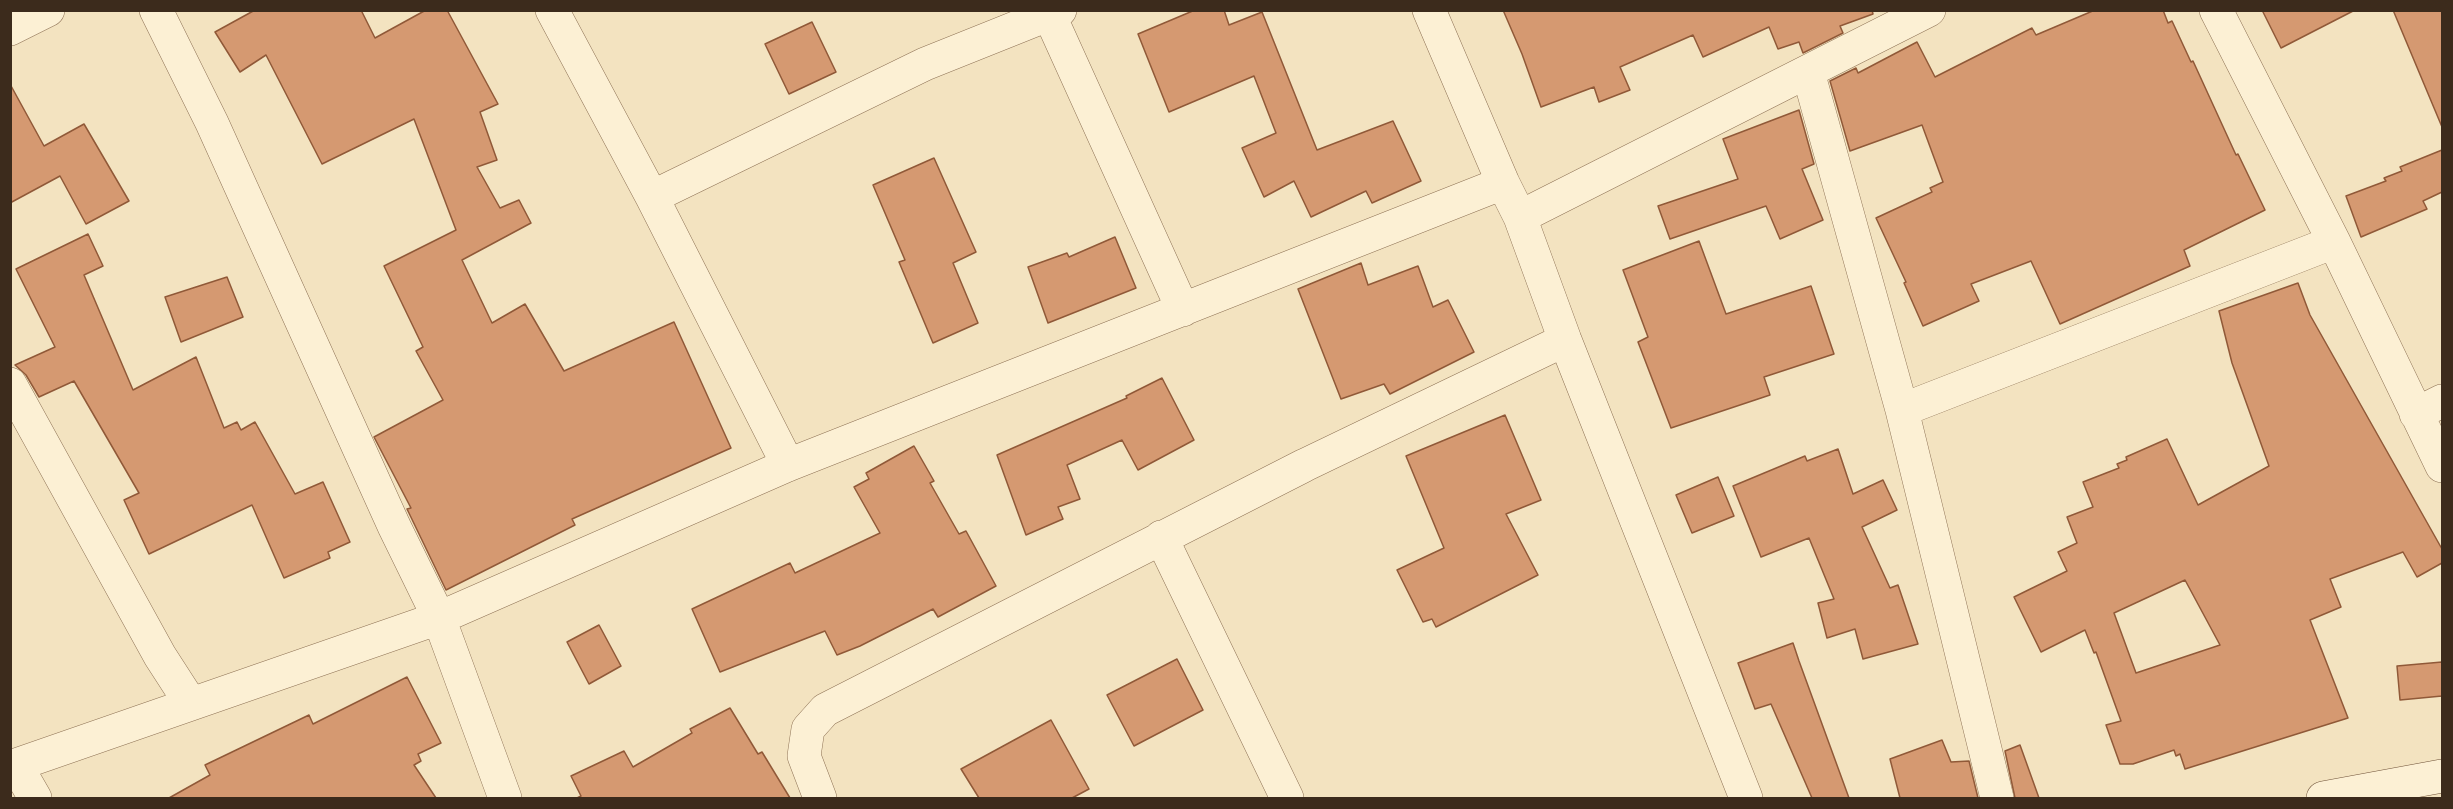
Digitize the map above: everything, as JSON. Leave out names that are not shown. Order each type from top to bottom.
[{"type":"street","points":[[10,29],[48,10]]},
{"type":"street","points":[[156,10],[212,123],[394,526],[439,618],[505,798]]},
{"type":"street","points":[[552,10],[652,196],[788,465]]},
{"type":"street","points":[[1429,10],[1503,183],[1520,217],[1564,340],[1746,798]]},
{"type":"street","points":[[1520,217],[1929,10]]},
{"type":"street","points":[[2216,10],[2334,242],[2429,407],[2442,466]]},
{"type":"street","points":[[652,196],[925,64],[1053,12],[1183,310]]},
{"type":"street","points":[[1808,72],[1902,410],[1997,798]]},
{"type":"street","points":[[35,798],[13,766],[439,618],[788,465],[1503,183]]},
{"type":"street","points":[[1902,410],[2334,242]]},
{"type":"street","points":[[820,798],[804,756],[808,729],[825,710],[1161,537],[1564,340]]},
{"type":"street","points":[[10,384],[160,656],[191,704]]},
{"type":"street","points":[[1161,537],[1287,798]]},
{"type":"street","points":[[2323,798],[2442,776]]},
{"type":"building","points":[[255,10],[361,10],[375,38],[426,10],[447,10],[498,104],[480,112],[497,160],[477,167],[500,208],[519,200],[531,223],[462,260],[492,323],[525,304],[564,371],[674,322],[731,448],[572,519],[575,525],[446,590],[407,509],[411,508],[374,437],[443,400],[416,351],[423,347],[384,266],[456,230],[414,119],[322,164],[266,55],[240,72],[215,32]]},
{"type":"building","points":[[1195,10],[1224,10],[1229,25],[1262,12],[1317,150],[1393,121],[1421,181],[1372,203],[1366,191],[1311,217],[1294,181],[1264,197],[1242,148],[1276,133],[1254,76],[1169,112],[1138,34]]},
{"type":"building","points":[[1503,10],[1872,10],[1873,14],[1840,26],[1843,33],[1803,53],[1799,42],[1778,49],[1769,27],[1703,57],[1693,35],[1620,67],[1630,90],[1599,102],[1594,87],[1541,107]]},
{"type":"building","points":[[2095,10],[2163,10],[2168,23],[2172,21],[2191,62],[2193,61],[2236,155],[2238,154],[2265,210],[2184,250],[2190,266],[2060,324],[2031,261],[1971,284],[1979,301],[1923,326],[1904,283],[1906,282],[1876,218],[1932,192],[1930,188],[1943,182],[1922,125],[1850,151],[1830,81],[1856,68],[1858,73],[1917,42],[1935,77],[2032,28],[2036,35]]},
{"type":"building","points":[[2262,10],[2355,10],[2281,48]]},
{"type":"building","points":[[2393,10],[2442,10],[2442,127]]},
{"type":"building","points":[[812,22],[836,72],[789,94],[765,44]]},
{"type":"building","points":[[10,84],[44,146],[84,124],[129,201],[86,224],[60,176],[10,203]]},
{"type":"building","points":[[1799,110],[1814,164],[1802,169],[1823,220],[1780,239],[1766,206],[1670,239],[1658,206],[1738,179],[1723,139]]},
{"type":"building","points":[[2442,150],[2442,192],[2423,201],[2427,209],[2361,237],[2346,196],[2386,181],[2384,178],[2402,171],[2400,167]]},
{"type":"building","points":[[934,158],[976,252],[953,263],[978,323],[933,343],[899,262],[905,260],[873,185]]},
{"type":"building","points":[[88,234],[103,266],[84,275],[133,390],[196,357],[224,428],[237,422],[241,430],[255,422],[295,494],[323,482],[350,542],[328,552],[330,558],[284,578],[252,505],[149,554],[124,500],[139,493],[74,381],[39,397],[26,375],[15,365],[55,347],[16,269]]},
{"type":"building","points":[[1115,237],[1136,288],[1048,323],[1028,267],[1067,253],[1069,257]]},
{"type":"building","points":[[1699,241],[1726,314],[1811,286],[1834,354],[1764,377],[1770,395],[1671,428],[1638,342],[1648,337],[1623,270]]},
{"type":"building","points":[[1361,263],[1368,285],[1418,266],[1433,307],[1448,300],[1474,352],[1390,394],[1384,384],[1341,399],[1298,289]]},
{"type":"building","points":[[227,277],[243,317],[181,342],[165,297]]},
{"type":"building","points":[[2298,283],[2310,315],[2442,549],[2442,563],[2417,577],[2403,552],[2330,579],[2341,607],[2310,620],[2348,718],[2185,769],[2180,754],[2176,756],[2174,750],[2133,764],[2120,764],[2106,725],[2121,721],[2096,652],[2094,653],[2085,630],[2041,652],[2014,597],[2067,571],[2058,552],[2077,543],[2067,517],[2093,507],[2083,482],[2119,468],[2117,464],[2127,460],[2126,457],[2167,439],[2198,505],[2269,466],[2232,363],[2219,311]],"holes":[[[2185,580],[2220,645],[2136,673],[2114,613]]]},
{"type":"building","points":[[1162,378],[1194,440],[1138,470],[1122,440],[1067,465],[1080,499],[1058,507],[1063,519],[1026,535],[997,455],[1127,398],[1126,396]]},
{"type":"building","points":[[1505,415],[1541,500],[1506,514],[1538,575],[1436,627],[1432,619],[1423,622],[1397,570],[1444,548],[1406,456]]},
{"type":"building","points":[[914,446],[934,481],[930,483],[959,534],[966,531],[996,586],[938,617],[933,609],[860,646],[837,655],[825,631],[720,672],[692,609],[790,563],[795,573],[880,533],[854,487],[869,479],[866,473]]},
{"type":"building","points":[[1838,449],[1853,494],[1883,480],[1897,510],[1862,527],[1890,588],[1898,585],[1918,644],[1863,659],[1855,629],[1827,638],[1818,603],[1834,599],[1809,538],[1761,557],[1733,486],[1805,456],[1807,461]]},
{"type":"building","points":[[1718,477],[1734,516],[1692,533],[1676,495]]},
{"type":"building","points":[[599,625],[621,666],[589,684],[567,642]]},
{"type":"building","points":[[1793,643],[1849,798],[1812,798],[1771,704],[1755,709],[1738,663]]},
{"type":"building","points":[[1177,659],[1203,710],[1134,746],[1107,695]]},
{"type":"building","points":[[2442,662],[2442,696],[2400,700],[2397,666]]},
{"type":"building","points":[[407,677],[441,743],[418,754],[421,761],[414,765],[436,798],[169,798],[210,775],[205,765],[309,715],[313,724]]},
{"type":"building","points":[[730,708],[758,754],[762,752],[790,798],[577,798],[581,796],[571,776],[624,751],[633,767],[692,733],[690,729]]},
{"type":"building","points":[[1051,720],[1089,789],[1072,798],[979,798],[961,769]]},
{"type":"building","points":[[1942,740],[1951,762],[1969,761],[1978,798],[1900,798],[1890,759]]},
{"type":"building","points":[[2020,745],[2039,798],[2015,798],[2005,751]]}]
